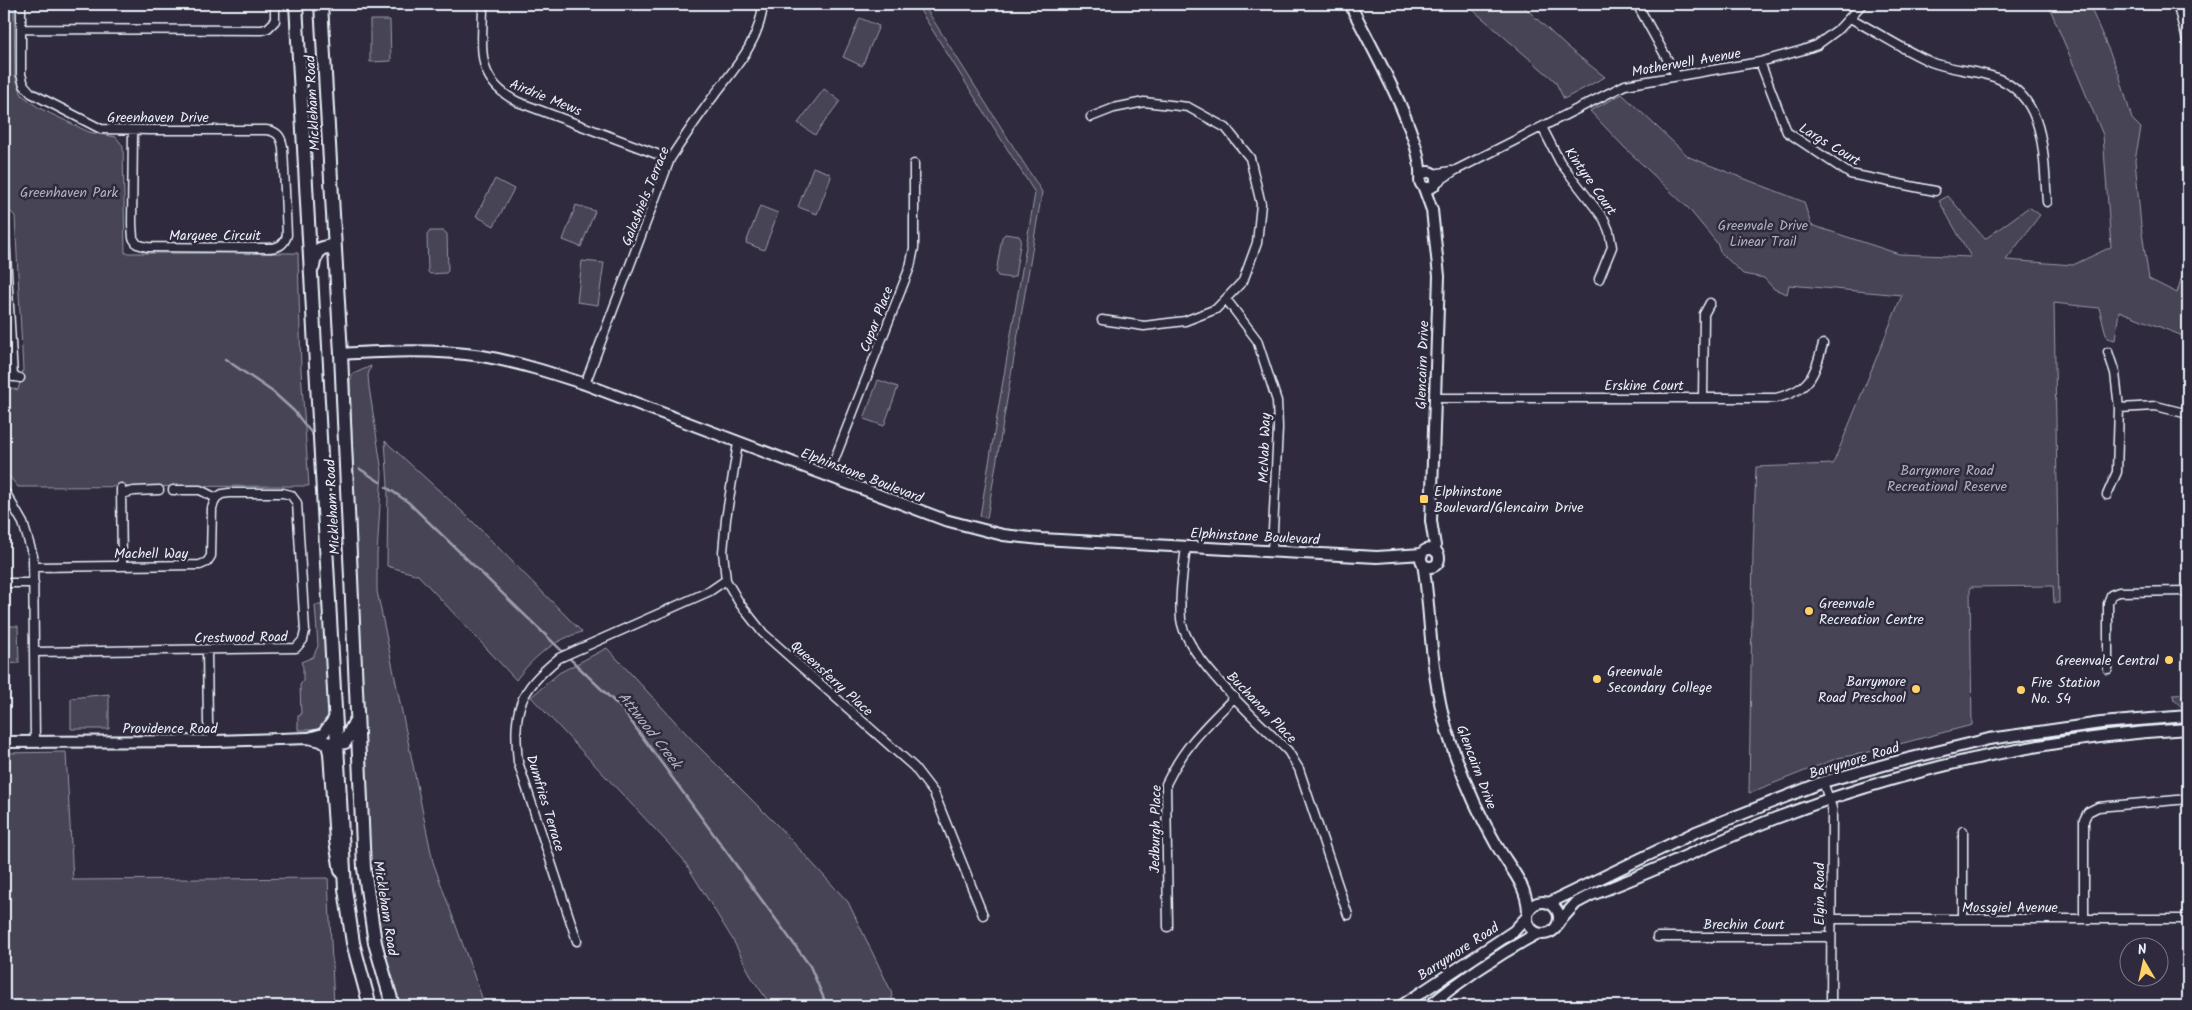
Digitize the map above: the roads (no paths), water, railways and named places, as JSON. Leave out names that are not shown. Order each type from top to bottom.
[{"type":"main road","name":"Mickleham Road","points":[[296,4],[344,889],[353,943],[370,1006]]},
{"type":"main road","name":"Mickleham Road","points":[[321,4],[341,354],[367,896],[375,944],[392,1006]]},
{"type":"main road","points":[[312,297],[314,260],[316,255],[320,249],[327,246],[331,246],[334,252]]},
{"type":"main road","points":[[335,744],[346,742],[357,717]]},
{"type":"street","name":"Greenhaven Drive","points":[[21,4],[21,74],[24,84],[31,93],[97,128],[133,130],[266,130]]},
{"type":"street","points":[[21,28],[262,30],[268,28],[274,21],[275,4]]},
{"type":"street","name":"Airdrie Mews","points":[[483,4],[485,72],[498,91],[518,102],[670,159]]},
{"type":"street","name":"Galashiels Terrace","points":[[585,384],[670,159],[690,127],[752,44],[759,28],[763,4]]},
{"type":"street","name":"Glencairn Drive","points":[[1350,4],[1400,107],[1430,180],[1438,276],[1431,521],[1436,552]]},
{"type":"street","points":[[1637,4],[1676,75]]},
{"type":"street","name":"Motherwell Avenue","points":[[1430,180],[1456,170],[1626,85],[1760,62],[1804,50],[1816,45],[1840,28],[1862,4]]},
{"type":"street","points":[[2177,4],[2188,43]]},
{"type":"street","points":[[1850,18],[1932,62],[1995,77],[2012,86],[2028,102],[2038,120],[2042,138],[2047,202]]},
{"type":"street","name":"Largs Court","points":[[1760,62],[1787,132],[1850,174],[1935,191]]},
{"type":"street","points":[[1091,117],[1114,108],[1144,102],[1188,107],[1226,128],[1250,158],[1261,204],[1257,244],[1242,281],[1216,309],[1185,321],[1144,326],[1102,320]]},
{"type":"street","name":"Kintyre Court","points":[[1542,127],[1560,162],[1604,219],[1609,231],[1612,246],[1599,279]]},
{"type":"street","name":"Marquee Circuit","points":[[133,130],[132,224],[133,238],[137,244],[147,247],[273,248],[282,244],[287,235],[283,147],[278,134],[266,130]]},
{"type":"street","name":"Cupar Place","points":[[828,476],[910,267],[914,248],[914,164]]},
{"type":"street","points":[[4,219],[17,378],[4,374]]},
{"type":"street","name":"McNab Way","points":[[1226,299],[1257,340],[1277,401],[1278,428],[1272,551]]},
{"type":"street","points":[[1703,398],[1704,314],[1710,303]]},
{"type":"street","name":"Erskine Court","points":[[1434,398],[1776,398],[1794,394],[1808,384],[1816,369],[1823,344]]},
{"type":"street","name":"Elphinstone Boulevard","points":[[341,354],[402,351],[481,356],[532,367],[585,384],[944,520],[1003,535],[1186,547],[1423,558]]},
{"type":"street","points":[[2107,494],[2117,472],[2119,408],[2115,373],[2108,352]]},
{"type":"street","points":[[2119,408],[2156,406],[2188,414]]},
{"type":"street","name":"Queensferry Place","points":[[738,443],[722,552],[726,580],[740,604],[763,633],[914,767],[934,793],[983,915]]},
{"type":"street","points":[[4,490],[26,531],[34,567],[35,742]]},
{"type":"street","points":[[122,566],[121,491],[160,490]]},
{"type":"street","points":[[173,490],[200,490],[216,498]]},
{"type":"street","name":"Crestwood Road","points":[[35,652],[292,649],[300,646],[305,631],[296,500],[283,493],[229,493],[222,494],[216,498]]},
{"type":"street","name":"Machell Way","points":[[34,567],[196,566],[207,562],[212,552],[212,508],[216,498]]},
{"type":"street","name":"Glencairn Drive","points":[[1431,521],[1423,558],[1429,592],[1430,631],[1438,686],[1450,739],[1472,800],[1496,845],[1514,870],[1528,899],[1528,914]]},
{"type":"street","name":"Buchanan Place","points":[[1186,547],[1180,600],[1181,621],[1188,642],[1200,661],[1288,752],[1299,768],[1348,915]]},
{"type":"street","points":[[1428,550],[1436,552],[1438,557],[1436,564],[1428,567],[1423,558],[1428,550]]},
{"type":"street","name":"Glencairn Drive","points":[[1429,592],[1436,564]]},
{"type":"street","name":"Dumfries Terrace","points":[[577,942],[518,762],[516,736],[518,712],[526,690],[541,673],[559,658],[710,590],[726,580]]},
{"type":"street","points":[[4,583],[34,583]]},
{"type":"street","points":[[2108,669],[2108,603],[2111,595],[2119,592],[2188,591]]},
{"type":"street","points":[[207,650],[208,723],[216,741]]},
{"type":"street","name":"Jedburgh Place","points":[[1168,927],[1166,784],[1187,746],[1235,697]]},
{"type":"street","name":"Barrymore Road","points":[[1546,902],[1696,832],[1823,782],[1900,760],[1990,739],[2101,723],[2188,716]]},
{"type":"street","points":[[308,738],[322,734],[334,719]]},
{"type":"street","name":"Barrymore Road","points":[[1558,923],[1576,903],[1591,895],[1775,819],[1902,776],[1999,753],[2120,735],[2188,729]]},
{"type":"street","name":"Providence Road","points":[[4,742],[216,741],[308,738],[335,744]]},
{"type":"street","points":[[321,741],[326,745],[329,753],[334,841],[344,889]]},
{"type":"street","name":"Elgin Road","points":[[1823,782],[1832,808],[1831,1006]]},
{"type":"street","points":[[2084,919],[2084,820],[2088,812],[2098,807],[2188,799]]},
{"type":"street","points":[[1963,831],[1963,919]]},
{"type":"street","name":"Glencairn Drive","points":[[1520,883],[1532,897],[1546,902]]},
{"type":"street","points":[[1546,902],[1556,909],[1559,915],[1558,923],[1549,933],[1538,933],[1530,927],[1528,914],[1532,906],[1546,902]]},
{"type":"street","name":"Barrymore Road","points":[[1401,1006],[1514,931],[1528,914]]},
{"type":"street","name":"Mossgiel Avenue","points":[[1831,919],[2188,919]]},
{"type":"street","name":"Barrymore Road","points":[[1429,1006],[1516,945],[1538,933]]},
{"type":"street","name":"Brechin Court","points":[[1657,937],[1831,937]]},
{"type":"waterway","name":"Attwood Creek","points":[[225,359],[273,392],[294,411],[313,435]]},
{"type":"waterway","name":"Attwood Creek","points":[[360,469],[380,482]]},
{"type":"waterway","name":"Attwood Creek","points":[[386,487],[408,502],[622,709],[810,966],[827,1006]]},
{"type":"place","name":"Elphinstone Boulevard/Glencairn Drive","points":[[1424,499]]},
{"type":"place","name":"Greenvale Recreation Centre","points":[[1809,611]]},
{"type":"place","name":"Greenvale Central","points":[[2169,660]]},
{"type":"place","name":"Greenvale Secondary College","points":[[1597,679]]},
{"type":"place","name":"Barrymore Road Preschool","points":[[1916,689]]},
{"type":"place","name":"Fire Station No. 54","points":[[2021,690]]},
{"type":"park label","name":"Greenhaven Park","points":[[69,192]]},
{"type":"park label","name":"Greenvale Drive Linear Trail","points":[[1763,234]]},
{"type":"park label","name":"Barrymore Road Recreational Reserve","points":[[1947,478]]}]
